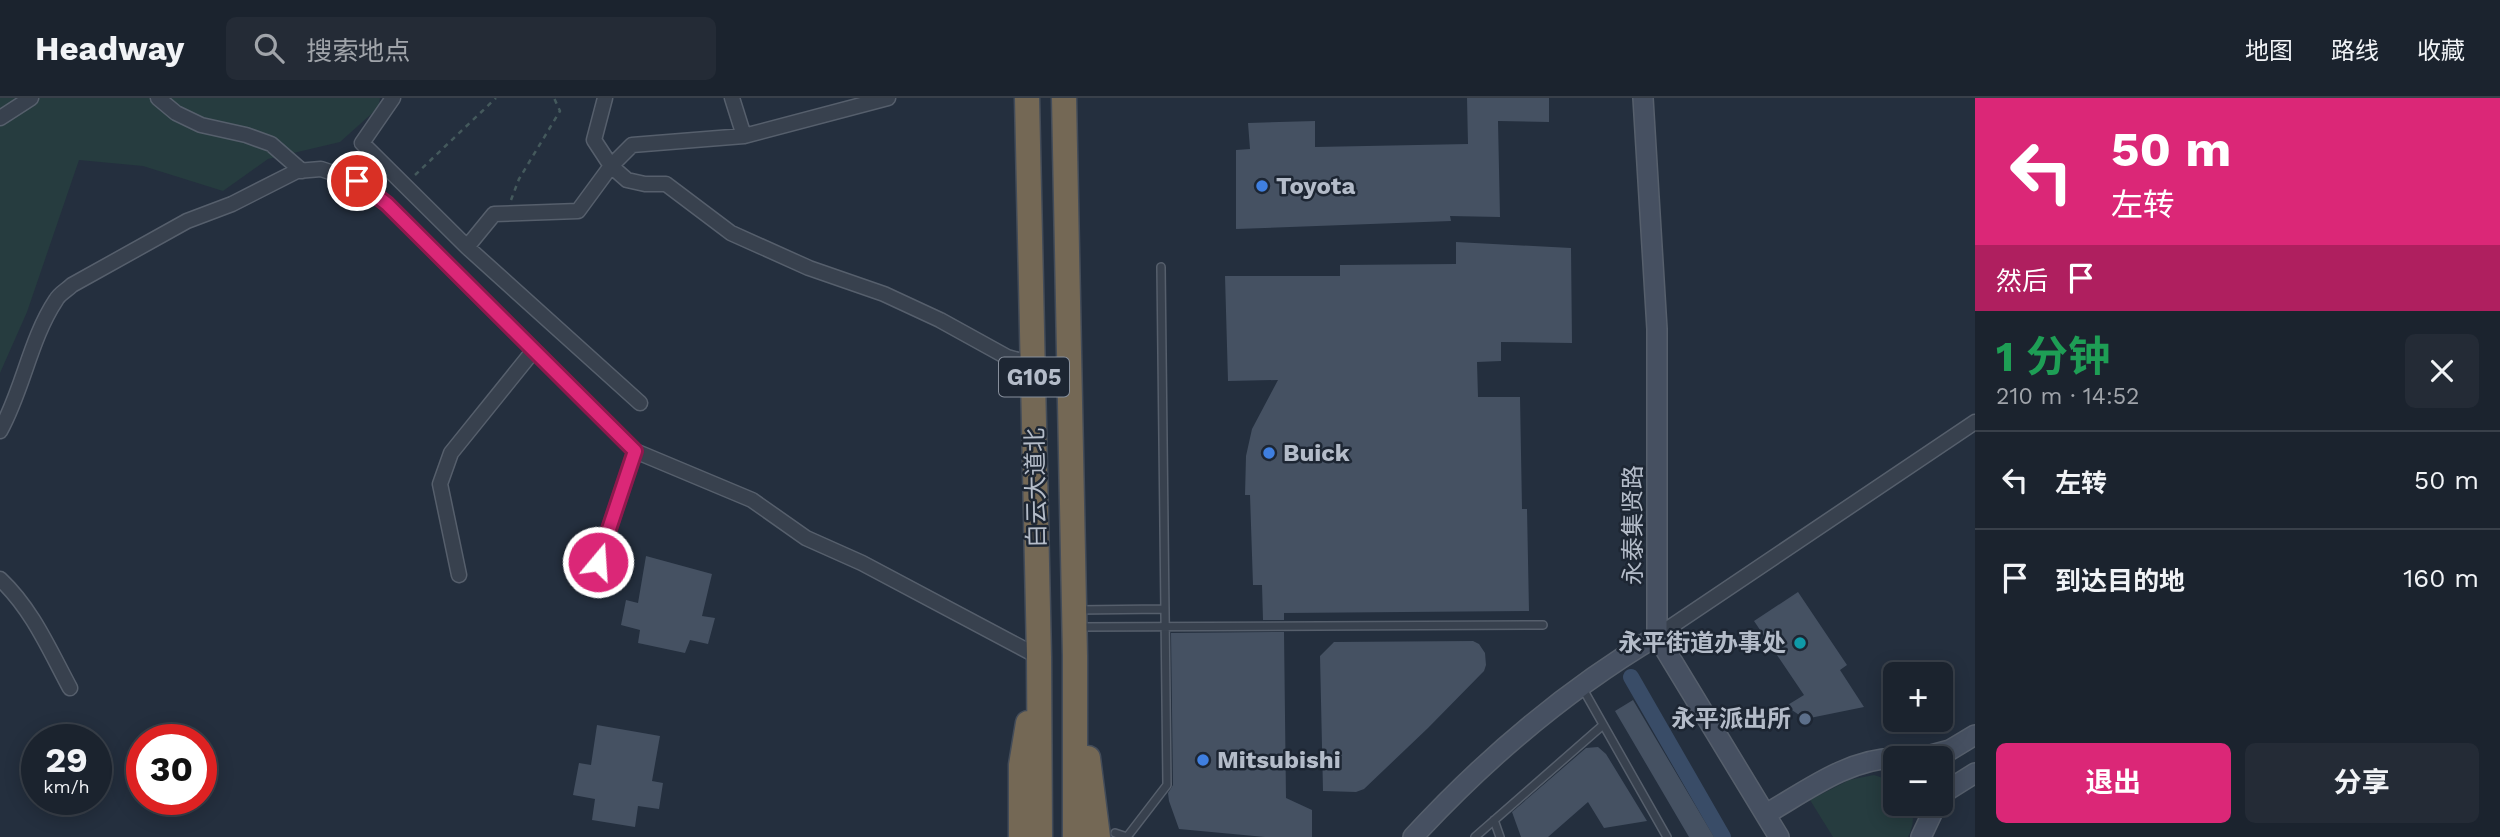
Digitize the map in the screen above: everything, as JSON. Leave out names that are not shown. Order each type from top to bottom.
[{"type":"highway","name":"白云大道北","points":[[1027,98],[1039,657],[1040,837]]},
{"type":"highway","name":"白云大道北","points":[[1064,98],[1075,656],[1075,837]]},
{"type":"highway","name":"G105","points":[[1075,656],[1107,835]]},
{"type":"highway","name":"G105","points":[[1021,837],[1021,765],[1039,657]]},
{"type":"street","points":[[0,118],[31,98]]},
{"type":"street","points":[[158,98],[176,113],[201,125],[246,135],[271,144],[302,171]]},
{"type":"street","points":[[393,98],[362,143],[467,247],[640,403]]},
{"type":"street","points":[[605,98],[594,140],[611,166],[627,180],[645,184],[666,184],[731,233],[809,268],[884,294],[940,320],[1007,357],[1033,364]]},
{"type":"street","points":[[732,98],[744,136]]},
{"type":"street","points":[[467,247],[494,214],[578,211],[611,166],[632,145],[744,136],[888,98]]},
{"type":"street","name":"永泰集贤路","points":[[1643,98],[1657,329],[1657,636]]},
{"type":"street","points":[[0,431],[57,297],[82,279],[187,221],[232,204],[297,171],[321,169],[357,181],[377,196],[635,451],[752,500],[806,538],[862,563],[1039,657]]},
{"type":"street","points":[[459,575],[440,484],[451,453],[534,350]]},
{"type":"street","points":[[1423,830],[1491,760],[1580,685],[1975,422]]},
{"type":"street","points":[[598,562],[635,451]]},
{"type":"street","points":[[0,579],[34,620],[69,688]]},
{"type":"street","points":[[1657,636],[1779,837]]},
{"type":"street","points":[[1953,748],[1975,735]]},
{"type":"street","points":[[1766,814],[1854,765],[1883,759]]},
{"type":"street","points":[[1953,787],[1975,773]]},
{"type":"street","points":[[1921,837],[1931,816]]},
{"type":"lane","points":[[1107,835],[1127,837],[1167,785],[1161,267]]},
{"type":"lane","points":[[1074,619],[1164,609]]},
{"type":"lane","points":[[1074,619],[1164,627],[1543,625]]},
{"type":"lane","points":[[1580,685],[1667,837]]},
{"type":"lane","points":[[1475,837],[1603,725]]},
{"type":"lane","points":[[1494,820],[1500,837]]},
{"type":"path","points":[[405,185],[496,98]]},
{"type":"path","points":[[505,214],[519,179],[560,111],[554,98]]},
{"type":"green space","points":[[0,98],[380,98],[378,108],[340,142],[268,159],[223,191],[143,166],[79,160],[27,312],[0,373]]},
{"type":"green space","points":[[1874,775],[1883,778],[1883,816],[1913,816],[1908,837],[1833,837],[1810,800],[1849,780]]},
{"type":"building","points":[[1467,98],[1549,98],[1549,122],[1498,121],[1500,217],[1450,216],[1451,221],[1236,229],[1236,150],[1250,149],[1248,123],[1315,121],[1315,147],[1468,144]]},
{"type":"building","points":[[1456,242],[1571,248],[1572,343],[1501,342],[1501,361],[1477,362],[1478,397],[1520,397],[1522,509],[1527,509],[1529,611],[1284,613],[1284,620],[1263,620],[1262,585],[1253,585],[1250,495],[1245,495],[1246,456],[1252,429],[1278,380],[1228,381],[1225,276],[1340,276],[1340,265],[1456,264]]},
{"type":"building","points":[[646,556],[712,574],[702,616],[715,618],[708,644],[690,640],[685,653],[638,643],[640,630],[621,625],[626,600],[638,603]]},
{"type":"building","name":"永平街道办事处","points":[[1798,592],[1847,665],[1840,670],[1864,707],[1805,719],[1786,706],[1804,695],[1754,621]]},
{"type":"building","points":[[1284,632],[1286,798],[1312,810],[1312,837],[1265,837],[1179,829],[1168,793],[1173,785],[1171,633]]},
{"type":"building","points":[[1473,641],[1479,644],[1485,653],[1484,671],[1428,728],[1364,789],[1356,792],[1323,791],[1320,656],[1334,642]]},
{"type":"building","points":[[1633,700],[1714,837],[1689,837],[1615,711]]},
{"type":"building","points":[[597,725],[660,736],[652,781],[663,783],[659,809],[638,806],[635,827],[592,820],[595,799],[573,795],[579,763],[591,765]]},
{"type":"building","points":[[1598,747],[1606,754],[1647,821],[1604,828],[1588,802],[1548,837],[1521,837],[1512,812],[1586,748]]},
{"type":"waterway","points":[[1631,677],[1723,837]]},
{"type":"place","name":"Toyota","points":[[1262,186]]},
{"type":"place","name":"Buick","points":[[1269,453]]},
{"type":"place","name":"永平街道办事处","points":[[1800,643]]},
{"type":"place","name":"永平派出所","points":[[1805,719]]},
{"type":"place","name":"Mitsubishi","points":[[1203,760]]},
{"type":"route","points":[[357,181],[387,204],[635,451],[598,562]]}]
